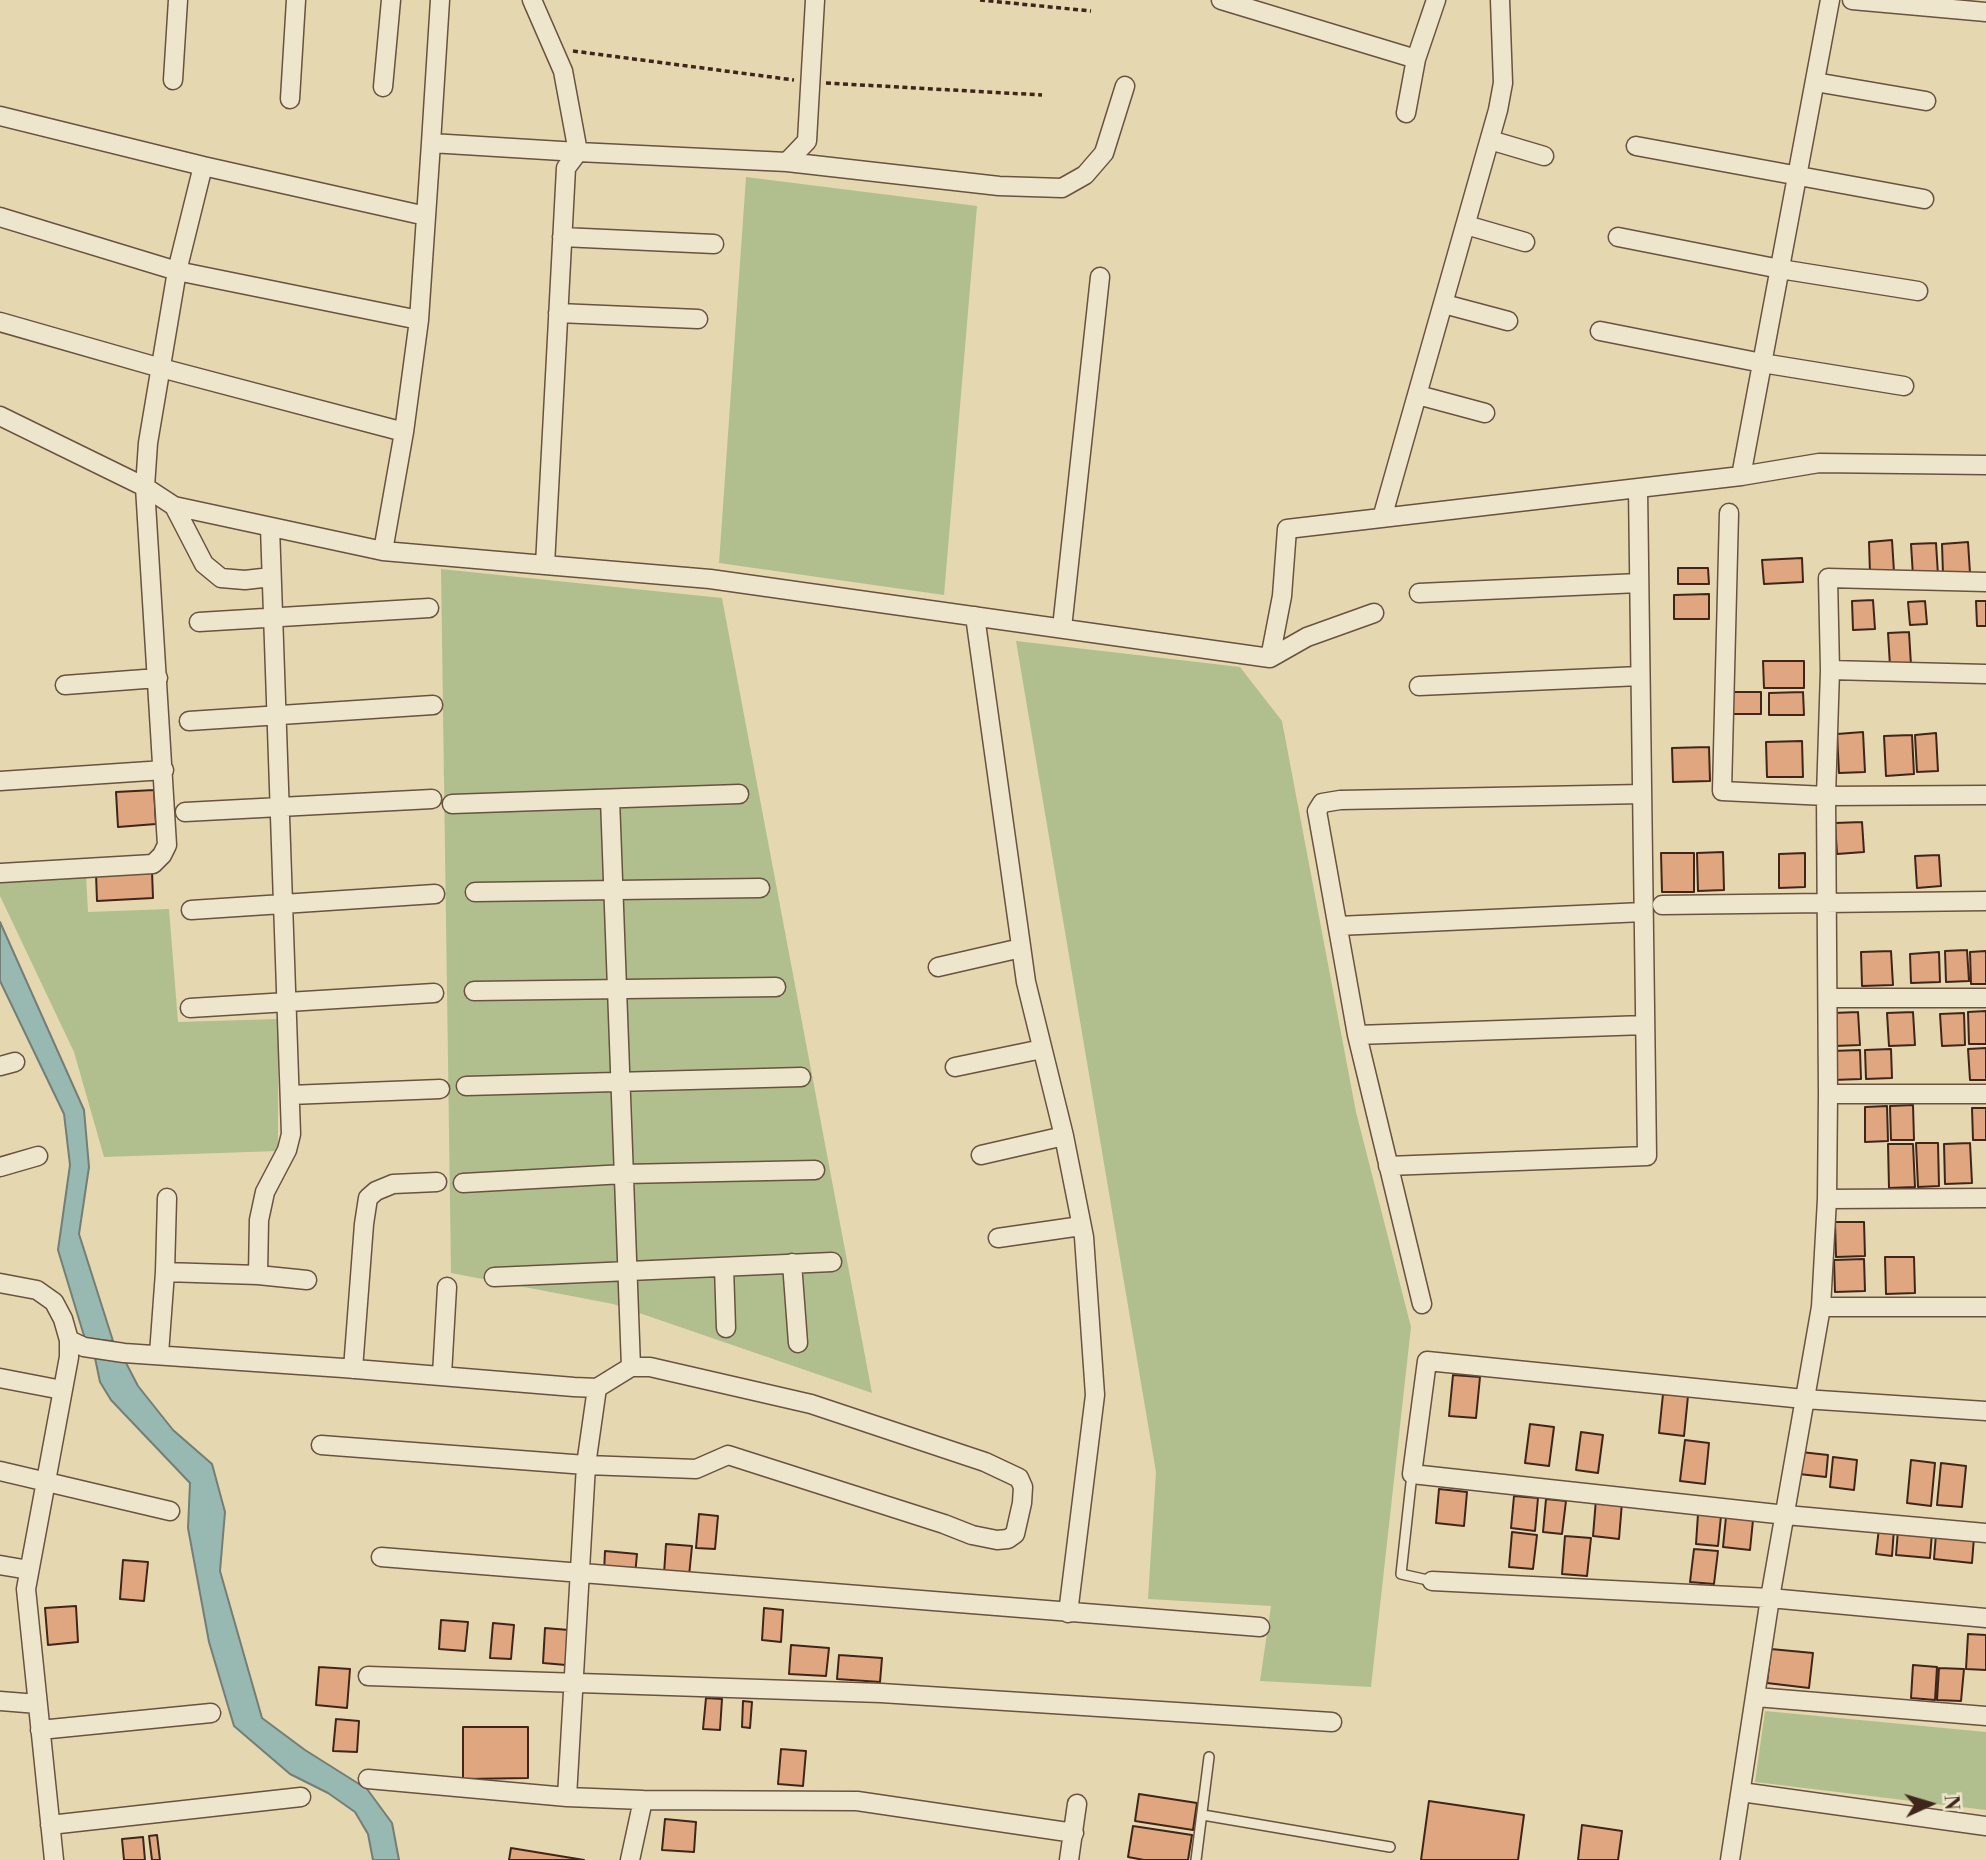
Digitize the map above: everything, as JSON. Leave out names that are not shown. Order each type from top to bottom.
[{"type":"street","points":[[173,80],[178,0]]},
{"type":"street","points":[[290,99],[296,0]]},
{"type":"street","points":[[383,87],[391,0]]},
{"type":"street","points":[[383,551],[404,432],[419,320],[440,0]]},
{"type":"street","points":[[532,0],[563,71],[578,152],[566,169],[545,565]]},
{"type":"street","points":[[787,162],[807,141],[815,0]]},
{"type":"street","points":[[1221,0],[1416,59]]},
{"type":"street","points":[[1406,113],[1416,59],[1436,0]]},
{"type":"street","points":[[1382,518],[1490,140],[1503,83],[1500,0]]},
{"type":"street","points":[[1741,476],[1830,0]]},
{"type":"street","points":[[1852,0],[1986,12]]},
{"type":"street","points":[[1815,82],[1926,101]]},
{"type":"street","points":[[431,143],[787,162],[999,186],[1062,188],[1085,176],[1104,153],[1125,86]]},
{"type":"street","points":[[0,116],[203,166],[426,216]]},
{"type":"street","points":[[1490,140],[1544,156]]},
{"type":"street","points":[[1636,146],[1924,199]]},
{"type":"street","points":[[1,873],[153,864],[167,845],[145,487],[148,443],[177,271],[203,166]]},
{"type":"street","points":[[0,217],[177,271],[419,320]]},
{"type":"street","points":[[1466,225],[1525,242]]},
{"type":"street","points":[[562,237],[714,244]]},
{"type":"street","points":[[1618,237],[1780,269],[1918,291]]},
{"type":"street","points":[[1062,628],[1100,276]]},
{"type":"street","points":[[1444,304],[1508,321]]},
{"type":"street","points":[[558,313],[698,319]]},
{"type":"street","points":[[0,322],[404,432]]},
{"type":"street","points":[[1600,331],[1762,363],[1904,386]]},
{"type":"street","points":[[1418,395],[1485,413]]},
{"type":"street","points":[[0,416],[145,487],[174,506],[383,551],[710,579],[1270,657],[1307,638],[1374,612]]},
{"type":"street","points":[[1270,657],[1282,596],[1287,529],[1741,476],[1819,463],[1986,465]]},
{"type":"street","points":[[1388,1166],[1647,1156],[1638,488]]},
{"type":"street","points":[[174,506],[204,565],[221,578],[245,580],[271,577]]},
{"type":"street","points":[[1729,513],[1722,791],[1826,796],[1986,794]]},
{"type":"street","points":[[258,1275],[259,1220],[265,1192],[287,1150],[291,1134],[270,527]]},
{"type":"street","points":[[1730,1860],[1770,1598],[1821,1307],[1827,1199],[1828,578],[1986,582]]},
{"type":"street","points":[[1419,593],[1639,583]]},
{"type":"street","points":[[199,622],[429,608]]},
{"type":"street","points":[[975,616],[1026,982],[1064,1136],[1082,1226],[1095,1395],[1068,1613]]},
{"type":"street","points":[[1829,670],[1986,674]]},
{"type":"street","points":[[1419,686],[1640,676]]},
{"type":"street","points":[[65,685],[158,678]]},
{"type":"street","points":[[189,721],[433,705]]},
{"type":"street","points":[[0,782],[164,770]]},
{"type":"street","points":[[452,804],[739,794]]},
{"type":"street","points":[[1422,1304],[1357,1035],[1317,811],[1322,803],[1340,800],[1642,794]]},
{"type":"street","points":[[185,812],[432,799]]},
{"type":"street","points":[[610,799],[631,1367]]},
{"type":"street","points":[[475,892],[760,888]]},
{"type":"street","points":[[191,910],[435,894]]},
{"type":"street","points":[[1662,905],[1986,901]]},
{"type":"street","points":[[1338,926],[1643,912]]},
{"type":"street","points":[[938,967],[1021,948]]},
{"type":"street","points":[[474,991],[776,987]]},
{"type":"street","points":[[190,1008],[434,993]]},
{"type":"street","points":[[1828,998],[1986,998]]},
{"type":"street","points":[[1357,1035],[1645,1025]]},
{"type":"street","points":[[955,1067],[1042,1048]]},
{"type":"street","points":[[466,1086],[801,1077]]},
{"type":"street","points":[[290,1096],[440,1089]]},
{"type":"street","points":[[1828,1094],[1986,1094]]},
{"type":"street","points":[[981,1155],[1064,1136]]},
{"type":"street","points":[[0,1167],[38,1156]]},
{"type":"street","points":[[463,1183],[624,1174],[815,1170]]},
{"type":"street","points":[[353,1369],[368,1198],[376,1191],[393,1184],[437,1182]]},
{"type":"street","points":[[159,1354],[167,1198]]},
{"type":"street","points":[[1827,1199],[1986,1198]]},
{"type":"street","points":[[998,1238],[1082,1226]]},
{"type":"street","points":[[495,1277],[832,1262]]},
{"type":"street","points":[[792,1263],[798,1343]]},
{"type":"street","points":[[724,1267],[726,1328]]},
{"type":"street","points":[[165,1272],[258,1275],[307,1280]]},
{"type":"street","points":[[0,1283],[37,1290],[54,1302],[76,1343],[124,1353],[597,1388],[631,1367],[650,1367],[811,1405],[985,1462],[1019,1478],[1023,1486],[1023,1503],[1015,1534],[1008,1539],[982,1538],[728,1455],[696,1469],[586,1465],[321,1445]]},
{"type":"street","points":[[442,1376],[447,1287]]},
{"type":"street","points":[[1821,1307],[1986,1307]]},
{"type":"street","points":[[54,1860],[26,1589],[62,1390],[69,1357],[76,1343]]},
{"type":"street","points":[[1986,1411],[1804,1399],[1427,1361],[1412,1474],[1986,1533]]},
{"type":"street","points":[[0,1378],[62,1390]]},
{"type":"street","points":[[567,1797],[586,1465],[597,1388]]},
{"type":"street","points":[[0,1471],[170,1511]]},
{"type":"street","points":[[381,1557],[1259,1627]]},
{"type":"street","points":[[0,1565],[29,1570]]},
{"type":"street","points":[[1432,1581],[1770,1598],[1986,1618]]},
{"type":"street","points":[[368,1676],[881,1693],[1332,1722]]},
{"type":"street","points":[[1756,1697],[1986,1716]]},
{"type":"street","points":[[0,1701],[38,1704]]},
{"type":"street","points":[[40,1730],[211,1713]]},
{"type":"street","points":[[368,1779],[567,1797],[857,1801],[1074,1833]]},
{"type":"street","points":[[1741,1792],[1986,1826]]},
{"type":"street","points":[[50,1825],[301,1797]]},
{"type":"street","points":[[630,1860],[643,1800]]},
{"type":"street","points":[[1069,1860],[1077,1804]]},
{"type":"lane","points":[[1412,1474],[1401,1574],[1432,1581]]},
{"type":"lane","points":[[1196,1860],[1209,1757]]},
{"type":"lane","points":[[1203,1815],[1390,1847]]},
{"type":"path","points":[[980,0],[1091,11]]},
{"type":"green space","points":[[746,177],[977,206],[944,595],[719,563]]},
{"type":"green space","points":[[441,569],[722,598],[872,1393],[613,1304],[451,1273]]},
{"type":"green space","points":[[1016,641],[1240,667],[1282,721],[1356,1112],[1411,1327],[1371,1687],[1260,1681],[1271,1606],[1148,1599],[1156,1472]]},
{"type":"green space","points":[[86,875],[88,912],[169,909],[178,1022],[278,1019],[278,1151],[104,1157],[74,1052],[0,896],[0,879]]},
{"type":"green space","points":[[1765,1711],[1986,1732],[1986,1810],[1755,1782]]},
{"type":"water","points":[[0,922],[84,1110],[89,1167],[79,1234],[113,1341],[85,1339],[58,1250],[70,1165],[64,1114],[0,981]]},
{"type":"water","points":[[95,1358],[124,1359],[138,1386],[173,1430],[212,1464],[225,1512],[220,1571],[262,1718],[305,1750],[367,1789],[392,1823],[399,1860],[373,1860],[368,1834],[355,1812],[328,1793],[290,1774],[234,1726],[209,1642],[188,1528],[190,1483],[111,1400],[100,1382]]},
{"type":"building","points":[[1892,540],[1894,572],[1870,573],[1869,542]]},
{"type":"building","points":[[1968,542],[1970,573],[1943,574],[1942,544]]},
{"type":"building","points":[[1936,543],[1938,575],[1913,576],[1911,544]]},
{"type":"building","points":[[1802,558],[1803,582],[1764,584],[1762,560]]},
{"type":"building","points":[[1678,568],[1708,568],[1709,584],[1678,584]]},
{"type":"building","points":[[1709,594],[1709,619],[1674,619],[1674,595]]},
{"type":"building","points":[[1873,600],[1875,629],[1853,630],[1852,601]]},
{"type":"building","points":[[1925,601],[1927,624],[1910,625],[1908,602]]},
{"type":"building","points":[[1976,601],[1986,601],[1986,626],[1977,626]]},
{"type":"building","points":[[1909,632],[1911,665],[1890,666],[1888,633]]},
{"type":"building","points":[[1763,661],[1804,661],[1804,688],[1764,688]]},
{"type":"building","points":[[1730,692],[1761,692],[1761,714],[1730,714]]},
{"type":"building","points":[[1803,692],[1804,715],[1769,715],[1769,693]]},
{"type":"building","points":[[1863,732],[1865,772],[1839,773],[1837,734]]},
{"type":"building","points":[[1936,733],[1938,771],[1917,772],[1915,735]]},
{"type":"building","points":[[1912,735],[1914,774],[1886,776],[1884,736]]},
{"type":"building","points":[[1802,741],[1803,777],[1767,777],[1766,742]]},
{"type":"building","points":[[1709,747],[1710,781],[1673,782],[1672,748]]},
{"type":"building","points":[[154,790],[156,824],[118,827],[116,792]]},
{"type":"building","points":[[1862,822],[1864,852],[1837,854],[1835,823]]},
{"type":"building","points":[[1723,852],[1724,890],[1698,891],[1697,853]]},
{"type":"building","points":[[1661,853],[1694,853],[1694,892],[1662,892]]},
{"type":"building","points":[[1805,853],[1805,887],[1779,888],[1779,854]]},
{"type":"building","points":[[1939,855],[1941,886],[1917,888],[1915,856]]},
{"type":"building","points":[[152,871],[153,898],[97,901],[96,874]]},
{"type":"building","points":[[1967,950],[1969,981],[1946,982],[1945,951]]},
{"type":"building","points":[[1891,951],[1893,985],[1862,986],[1861,952]]},
{"type":"building","points":[[1986,951],[1986,984],[1971,984],[1970,952]]},
{"type":"building","points":[[1939,952],[1940,982],[1911,983],[1910,954]]},
{"type":"building","points":[[1986,1011],[1986,1044],[1969,1044],[1968,1012]]},
{"type":"building","points":[[1858,1012],[1860,1045],[1835,1046],[1833,1013]]},
{"type":"building","points":[[1913,1012],[1915,1045],[1889,1046],[1887,1013]]},
{"type":"building","points":[[1964,1013],[1965,1045],[1942,1046],[1940,1014]]},
{"type":"building","points":[[1986,1048],[1986,1080],[1970,1080],[1968,1049]]},
{"type":"building","points":[[1891,1049],[1892,1078],[1866,1079],[1865,1050]]},
{"type":"building","points":[[1860,1050],[1861,1079],[1833,1080],[1832,1051]]},
{"type":"building","points":[[1913,1105],[1914,1140],[1891,1140],[1890,1106]]},
{"type":"building","points":[[1887,1106],[1888,1141],[1865,1142],[1865,1107]]},
{"type":"building","points":[[1972,1108],[1986,1108],[1986,1140],[1973,1140]]},
{"type":"building","points":[[1916,1143],[1938,1143],[1939,1186],[1918,1187]]},
{"type":"building","points":[[1970,1143],[1972,1183],[1945,1184],[1944,1144]]},
{"type":"building","points":[[1888,1144],[1913,1144],[1915,1187],[1889,1188]]},
{"type":"building","points":[[1835,1222],[1864,1222],[1865,1256],[1836,1257]]},
{"type":"building","points":[[1885,1257],[1914,1257],[1915,1293],[1886,1294]]},
{"type":"building","points":[[1864,1259],[1865,1291],[1835,1292],[1834,1260]]},
{"type":"building","points":[[1453,1375],[1480,1377],[1476,1418],[1449,1416]]},
{"type":"building","points":[[1663,1394],[1688,1396],[1684,1436],[1659,1433]]},
{"type":"building","points":[[1530,1424],[1554,1427],[1549,1466],[1525,1463]]},
{"type":"building","points":[[1581,1432],[1603,1435],[1598,1473],[1576,1470]]},
{"type":"building","points":[[1685,1440],[1709,1443],[1705,1484],[1680,1481]]},
{"type":"building","points":[[1801,1452],[1828,1455],[1826,1477],[1799,1474]]},
{"type":"building","points":[[1833,1457],[1857,1460],[1854,1490],[1830,1487]]},
{"type":"building","points":[[1911,1460],[1935,1463],[1931,1506],[1907,1503]]},
{"type":"building","points":[[1941,1463],[1966,1466],[1962,1507],[1937,1505]]},
{"type":"building","points":[[1439,1489],[1467,1492],[1464,1526],[1436,1523]]},
{"type":"building","points":[[1514,1496],[1538,1498],[1535,1531],[1511,1528]]},
{"type":"building","points":[[1546,1499],[1566,1501],[1562,1534],[1543,1532]]},
{"type":"building","points":[[1596,1499],[1622,1502],[1619,1539],[1593,1536]]},
{"type":"building","points":[[699,1514],[718,1516],[715,1549],[696,1548]]},
{"type":"building","points":[[1698,1514],[1721,1516],[1718,1546],[1696,1544]]},
{"type":"building","points":[[1726,1517],[1753,1520],[1750,1550],[1723,1547]]},
{"type":"building","points":[[1879,1528],[1894,1529],[1892,1556],[1876,1554]]},
{"type":"building","points":[[1898,1530],[1932,1533],[1930,1558],[1896,1555]]},
{"type":"building","points":[[1512,1532],[1537,1535],[1533,1569],[1509,1567]]},
{"type":"building","points":[[1936,1534],[1974,1537],[1972,1563],[1934,1559]]},
{"type":"building","points":[[1565,1536],[1591,1538],[1587,1576],[1562,1574]]},
{"type":"building","points":[[666,1544],[692,1546],[689,1576],[664,1574]]},
{"type":"building","points":[[1694,1549],[1718,1551],[1714,1584],[1690,1582]]},
{"type":"building","points":[[605,1551],[637,1554],[635,1575],[604,1573]]},
{"type":"building","points":[[123,1560],[148,1562],[144,1601],[120,1599]]},
{"type":"building","points":[[76,1606],[78,1642],[48,1645],[45,1608]]},
{"type":"building","points":[[764,1608],[783,1610],[781,1642],[762,1640]]},
{"type":"building","points":[[441,1620],[468,1622],[465,1651],[439,1649]]},
{"type":"building","points":[[493,1623],[514,1625],[511,1659],[490,1658]]},
{"type":"building","points":[[545,1628],[569,1630],[566,1665],[543,1663]]},
{"type":"building","points":[[1968,1634],[1986,1635],[1986,1670],[1966,1669]]},
{"type":"building","points":[[791,1645],[829,1648],[826,1676],[789,1674]]},
{"type":"building","points":[[1771,1649],[1813,1653],[1809,1688],[1767,1683]]},
{"type":"building","points":[[839,1655],[882,1658],[880,1682],[837,1679]]},
{"type":"building","points":[[1913,1665],[1937,1667],[1935,1700],[1911,1698]]},
{"type":"building","points":[[319,1667],[350,1669],[347,1708],[316,1705]]},
{"type":"building","points":[[1939,1668],[1964,1669],[1961,1701],[1937,1700]]},
{"type":"building","points":[[706,1698],[722,1699],[720,1730],[703,1729]]},
{"type":"building","points":[[743,1701],[752,1702],[750,1728],[742,1727]]},
{"type":"building","points":[[336,1719],[359,1721],[357,1752],[333,1751]]},
{"type":"building","points":[[463,1727],[528,1727],[528,1778],[463,1779]]},
{"type":"building","points":[[781,1749],[806,1751],[803,1786],[778,1784]]},
{"type":"building","points":[[1139,1794],[1197,1803],[1193,1830],[1135,1821]]},
{"type":"building","points":[[1429,1801],[1524,1815],[1518,1860],[1421,1860]]},
{"type":"building","points":[[665,1819],[696,1822],[694,1852],[662,1850]]},
{"type":"building","points":[[1582,1825],[1622,1831],[1618,1860],[1578,1860]]},
{"type":"building","points":[[1133,1826],[1192,1835],[1188,1860],[1144,1860],[1128,1857]]},
{"type":"building","points":[[157,1835],[160,1860],[152,1860],[149,1836]]},
{"type":"building","points":[[143,1837],[145,1860],[124,1860],[122,1839]]},
{"type":"building","points":[[511,1848],[584,1860],[509,1860]]}]
